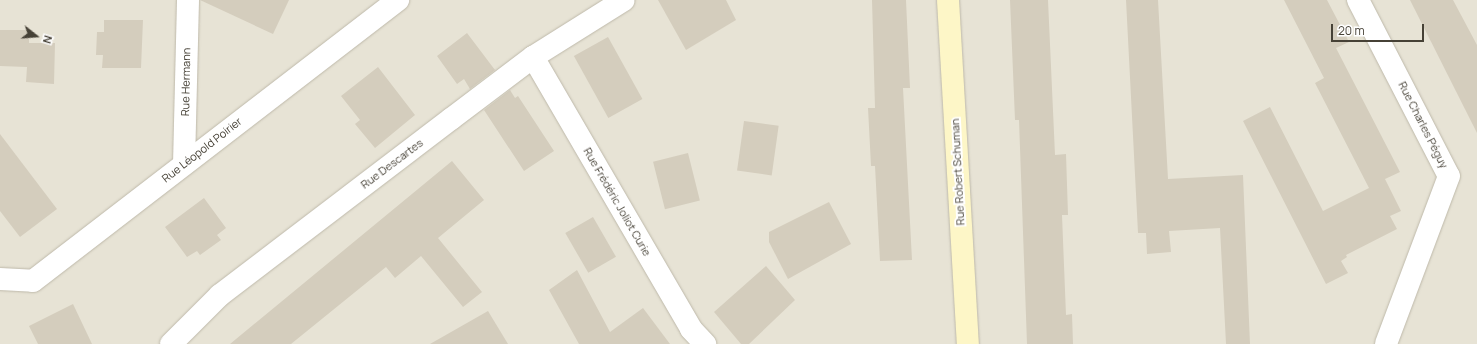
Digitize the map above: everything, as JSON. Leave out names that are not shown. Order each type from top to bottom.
[{"type":"street","name":"Rue Hermann","points":[[184,164],[188,0]]},
{"type":"street","name":"Rue Léopold Poirier","points":[[0,279],[33,280],[398,0]]},
{"type":"street","name":"Rue Descartes","points":[[172,344],[220,295],[533,57],[624,0]]},
{"type":"street","name":"Rue Robert Schuman","points":[[948,0],[968,344]]},
{"type":"street","name":"Rue Charles Péguy","points":[[1358,0],[1450,176],[1386,344]]},
{"type":"street","name":"Rue Frédéric Joliot Curie","points":[[533,57],[691,329],[705,344]]},
{"type":"shaded area","points":[[0,0],[1477,0],[1477,344],[0,344]]},
{"type":"building","points":[[200,0],[289,0],[273,34]]},
{"type":"building","points":[[658,0],[726,0],[736,20],[686,50]]},
{"type":"building","points":[[872,0],[906,0],[910,88],[903,88],[912,260],[880,261],[875,166],[871,166],[868,108],[875,108]]},
{"type":"building","points":[[1010,0],[1048,0],[1055,155],[1066,154],[1068,215],[1062,215],[1066,315],[1072,314],[1073,344],[1027,344],[1019,120],[1015,120]]},
{"type":"building","points":[[1126,0],[1158,0],[1168,179],[1243,175],[1250,344],[1226,344],[1220,228],[1169,231],[1171,252],[1147,254],[1146,233],[1138,233]]},
{"type":"building","points":[[1284,0],[1327,0],[1349,42],[1336,48],[1400,172],[1385,179],[1401,211],[1390,216],[1397,229],[1346,255],[1347,257],[1341,261],[1348,273],[1326,284],[1243,121],[1270,107],[1323,211],[1369,188],[1315,83],[1324,78]]},
{"type":"building","points":[[1410,0],[1453,0],[1477,45],[1477,133]]},
{"type":"building","points":[[104,20],[143,20],[141,68],[102,68],[103,55],[96,55],[97,32],[104,32]]},
{"type":"building","points":[[0,30],[29,30],[29,43],[55,43],[54,84],[26,82],[27,67],[0,66]]},
{"type":"building","points":[[467,33],[495,70],[470,89],[464,79],[457,84],[437,56]]},
{"type":"building","points":[[608,37],[642,99],[608,118],[574,56]]},
{"type":"building","points":[[378,67],[415,115],[375,148],[355,124],[360,120],[341,96]]},
{"type":"building","points":[[510,90],[515,98],[518,96],[554,151],[524,171],[484,110]]},
{"type":"building","points":[[744,121],[779,126],[772,175],[737,171]]},
{"type":"building","points":[[0,134],[57,209],[20,237],[0,211]]},
{"type":"building","points":[[688,153],[700,201],[665,209],[653,162]]},
{"type":"building","points":[[452,161],[484,200],[438,238],[482,292],[463,307],[421,256],[395,278],[386,267],[291,344],[230,344]]},
{"type":"building","points":[[204,198],[226,228],[217,235],[221,240],[200,255],[197,251],[187,257],[165,227]]},
{"type":"building","points":[[829,202],[851,244],[788,279],[769,242],[769,232]]},
{"type":"building","points":[[593,217],[616,257],[588,273],[565,233]]},
{"type":"building","points":[[766,266],[795,300],[749,344],[741,344],[714,312]]},
{"type":"building","points":[[577,270],[610,332],[643,308],[670,344],[579,344],[549,290]]},
{"type":"building","points":[[73,304],[92,344],[38,344],[29,326]]},
{"type":"building","points":[[488,311],[508,344],[430,344]]}]
